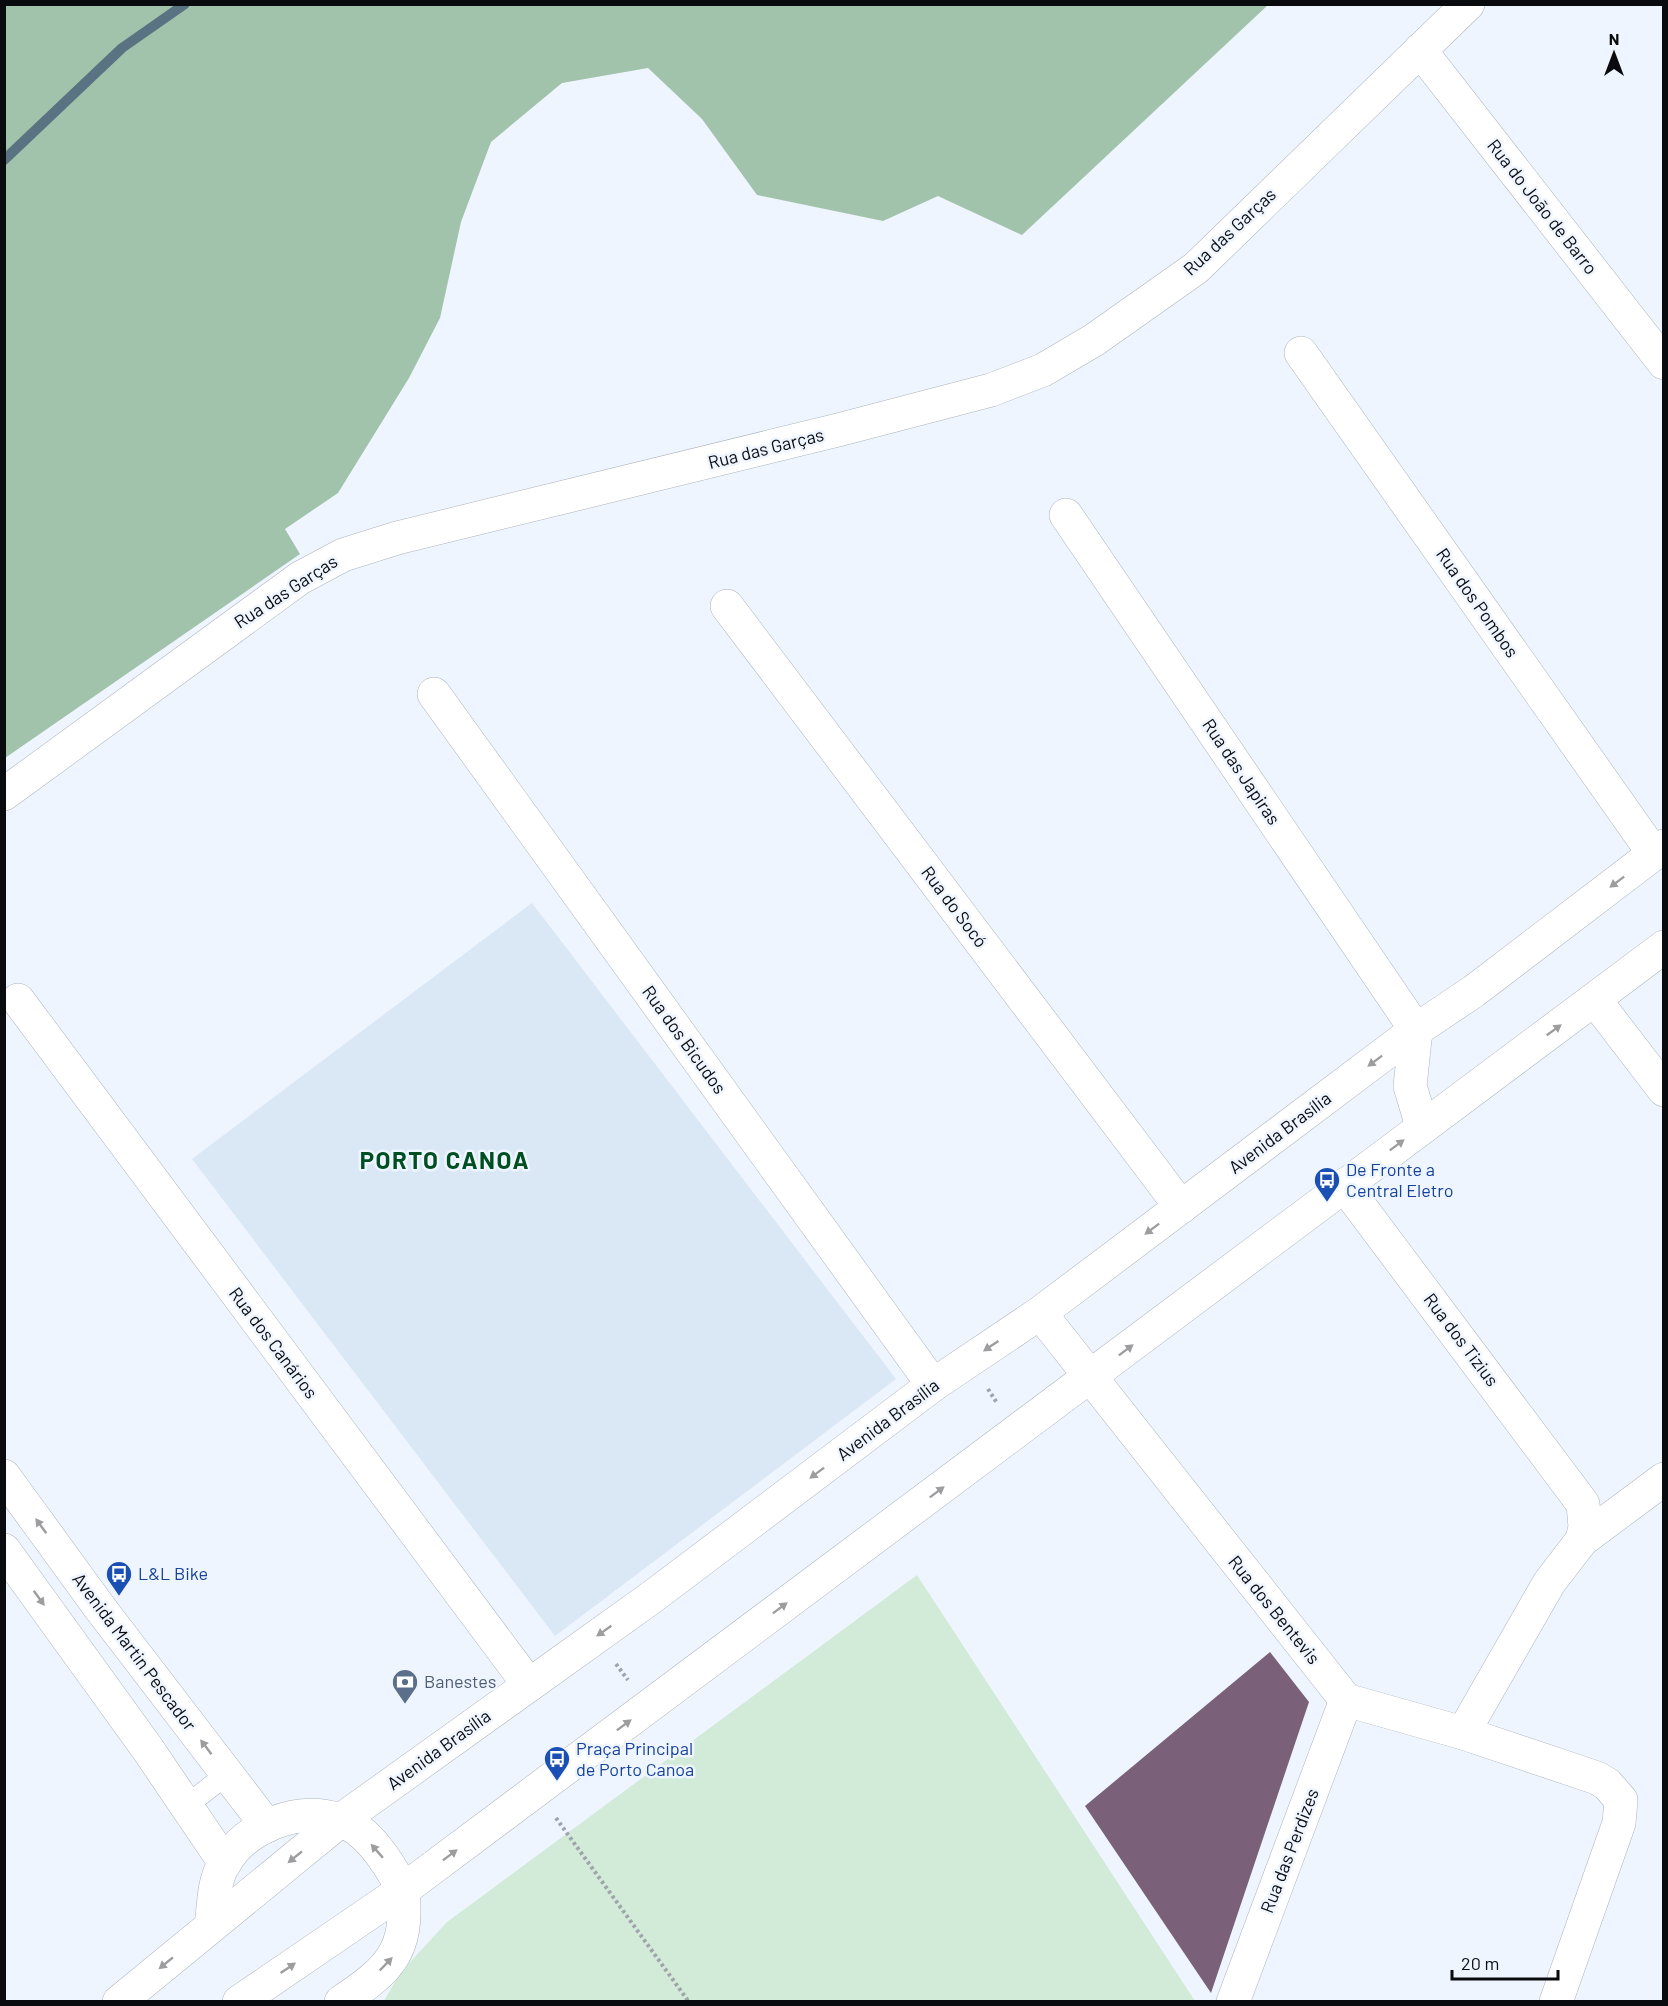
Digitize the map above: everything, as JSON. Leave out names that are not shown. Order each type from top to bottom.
[{"type":"street","name":"Rua das Garças","points":[[4,794],[252,611],[300,578],[343,555],[397,538],[860,425],[991,390],[1043,370],[1094,340],[1196,268],[1468,4]]},
{"type":"street","name":"Rua do João de Barro","points":[[1420,50],[1664,363]]},
{"type":"street","name":"Rua dos Pombos","points":[[1301,353],[1659,850]]},
{"type":"street","name":"Rua das Japiras","points":[[1066,515],[1416,1030]]},
{"type":"street","name":"Rua do Socó","points":[[727,606],[1181,1207]]},
{"type":"street","name":"Rua dos Bicudos","points":[[434,694],[933,1385]]},
{"type":"street","name":"Avenida Brasília","points":[[119,2001],[340,1820],[596,1638],[933,1385],[1040,1313],[1416,1030],[1474,991],[1659,850]]},
{"type":"street","points":[[239,2001],[403,1890],[1664,947]]},
{"type":"street","name":"Rua dos Canários","points":[[18,1000],[529,1685]]},
{"type":"street","points":[[1595,1000],[1664,1090]]},
{"type":"street","points":[[1416,1030],[1410,1086],[1422,1126]]},
{"type":"street","name":"Rua dos Tizius","points":[[1344,1185],[1578,1494],[1585,1513],[1582,1540]]},
{"type":"street","name":"Rua dos Bentevis","points":[[1040,1313],[1089,1378],[1346,1700]]},
{"type":"street","name":"Avenida Martin Pescador","points":[[4,1476],[99,1608],[267,1826]]},
{"type":"street","points":[[1463,1733],[1549,1583],[1582,1540],[1664,1479]]},
{"type":"street","points":[[4,1550],[225,1863]]},
{"type":"street","points":[[1346,1700],[1463,1733],[1597,1778],[1616,1792],[1621,1800],[1620,1816],[1556,2001]]},
{"type":"street","name":"Rua das Perdizes","points":[[1233,2001],[1346,1700]]},
{"type":"street","points":[[211,1926],[216,1883],[225,1863],[251,1834],[267,1826],[302,1816],[340,1820],[359,1833],[378,1851],[403,1890],[405,1931],[396,1954],[371,1979],[341,2001]]},
{"type":"lane","points":[[186,1806],[227,1774]]},
{"type":"path","points":[[970,1360],[1016,1433]]},
{"type":"path","points":[[596,1638],[649,1707]]},
{"type":"path","points":[[536,1791],[689,2001]]},
{"type":"shaded area","points":[[532,903],[896,1379],[555,1636],[192,1159]]},
{"type":"green space","points":[[5,4],[1268,5],[1022,235],[938,196],[883,221],[757,195],[702,119],[648,68],[562,83],[491,142],[461,222],[440,318],[409,378],[338,493],[285,529],[300,554],[5,758]]},
{"type":"green space","points":[[917,1575],[1195,2001],[383,2002],[401,1972],[447,1922]]},
{"type":"building","points":[[1270,1652],[1309,1702],[1211,1993],[1085,1806]]},
{"type":"waterway","points":[[4,160],[122,48],[185,4]]},
{"type":"place","name":"De Fronte a Central Eletro","points":[[1327,1203]]},
{"type":"place","name":"L&L Bike","points":[[119,1597]]},
{"type":"place","name":"Banestes","points":[[405,1705]]},
{"type":"place","name":"Praça Principal de Porto Canoa","points":[[557,1782]]},
{"type":"district","name":"PORTO CANOA","points":[[445,1161]]}]
